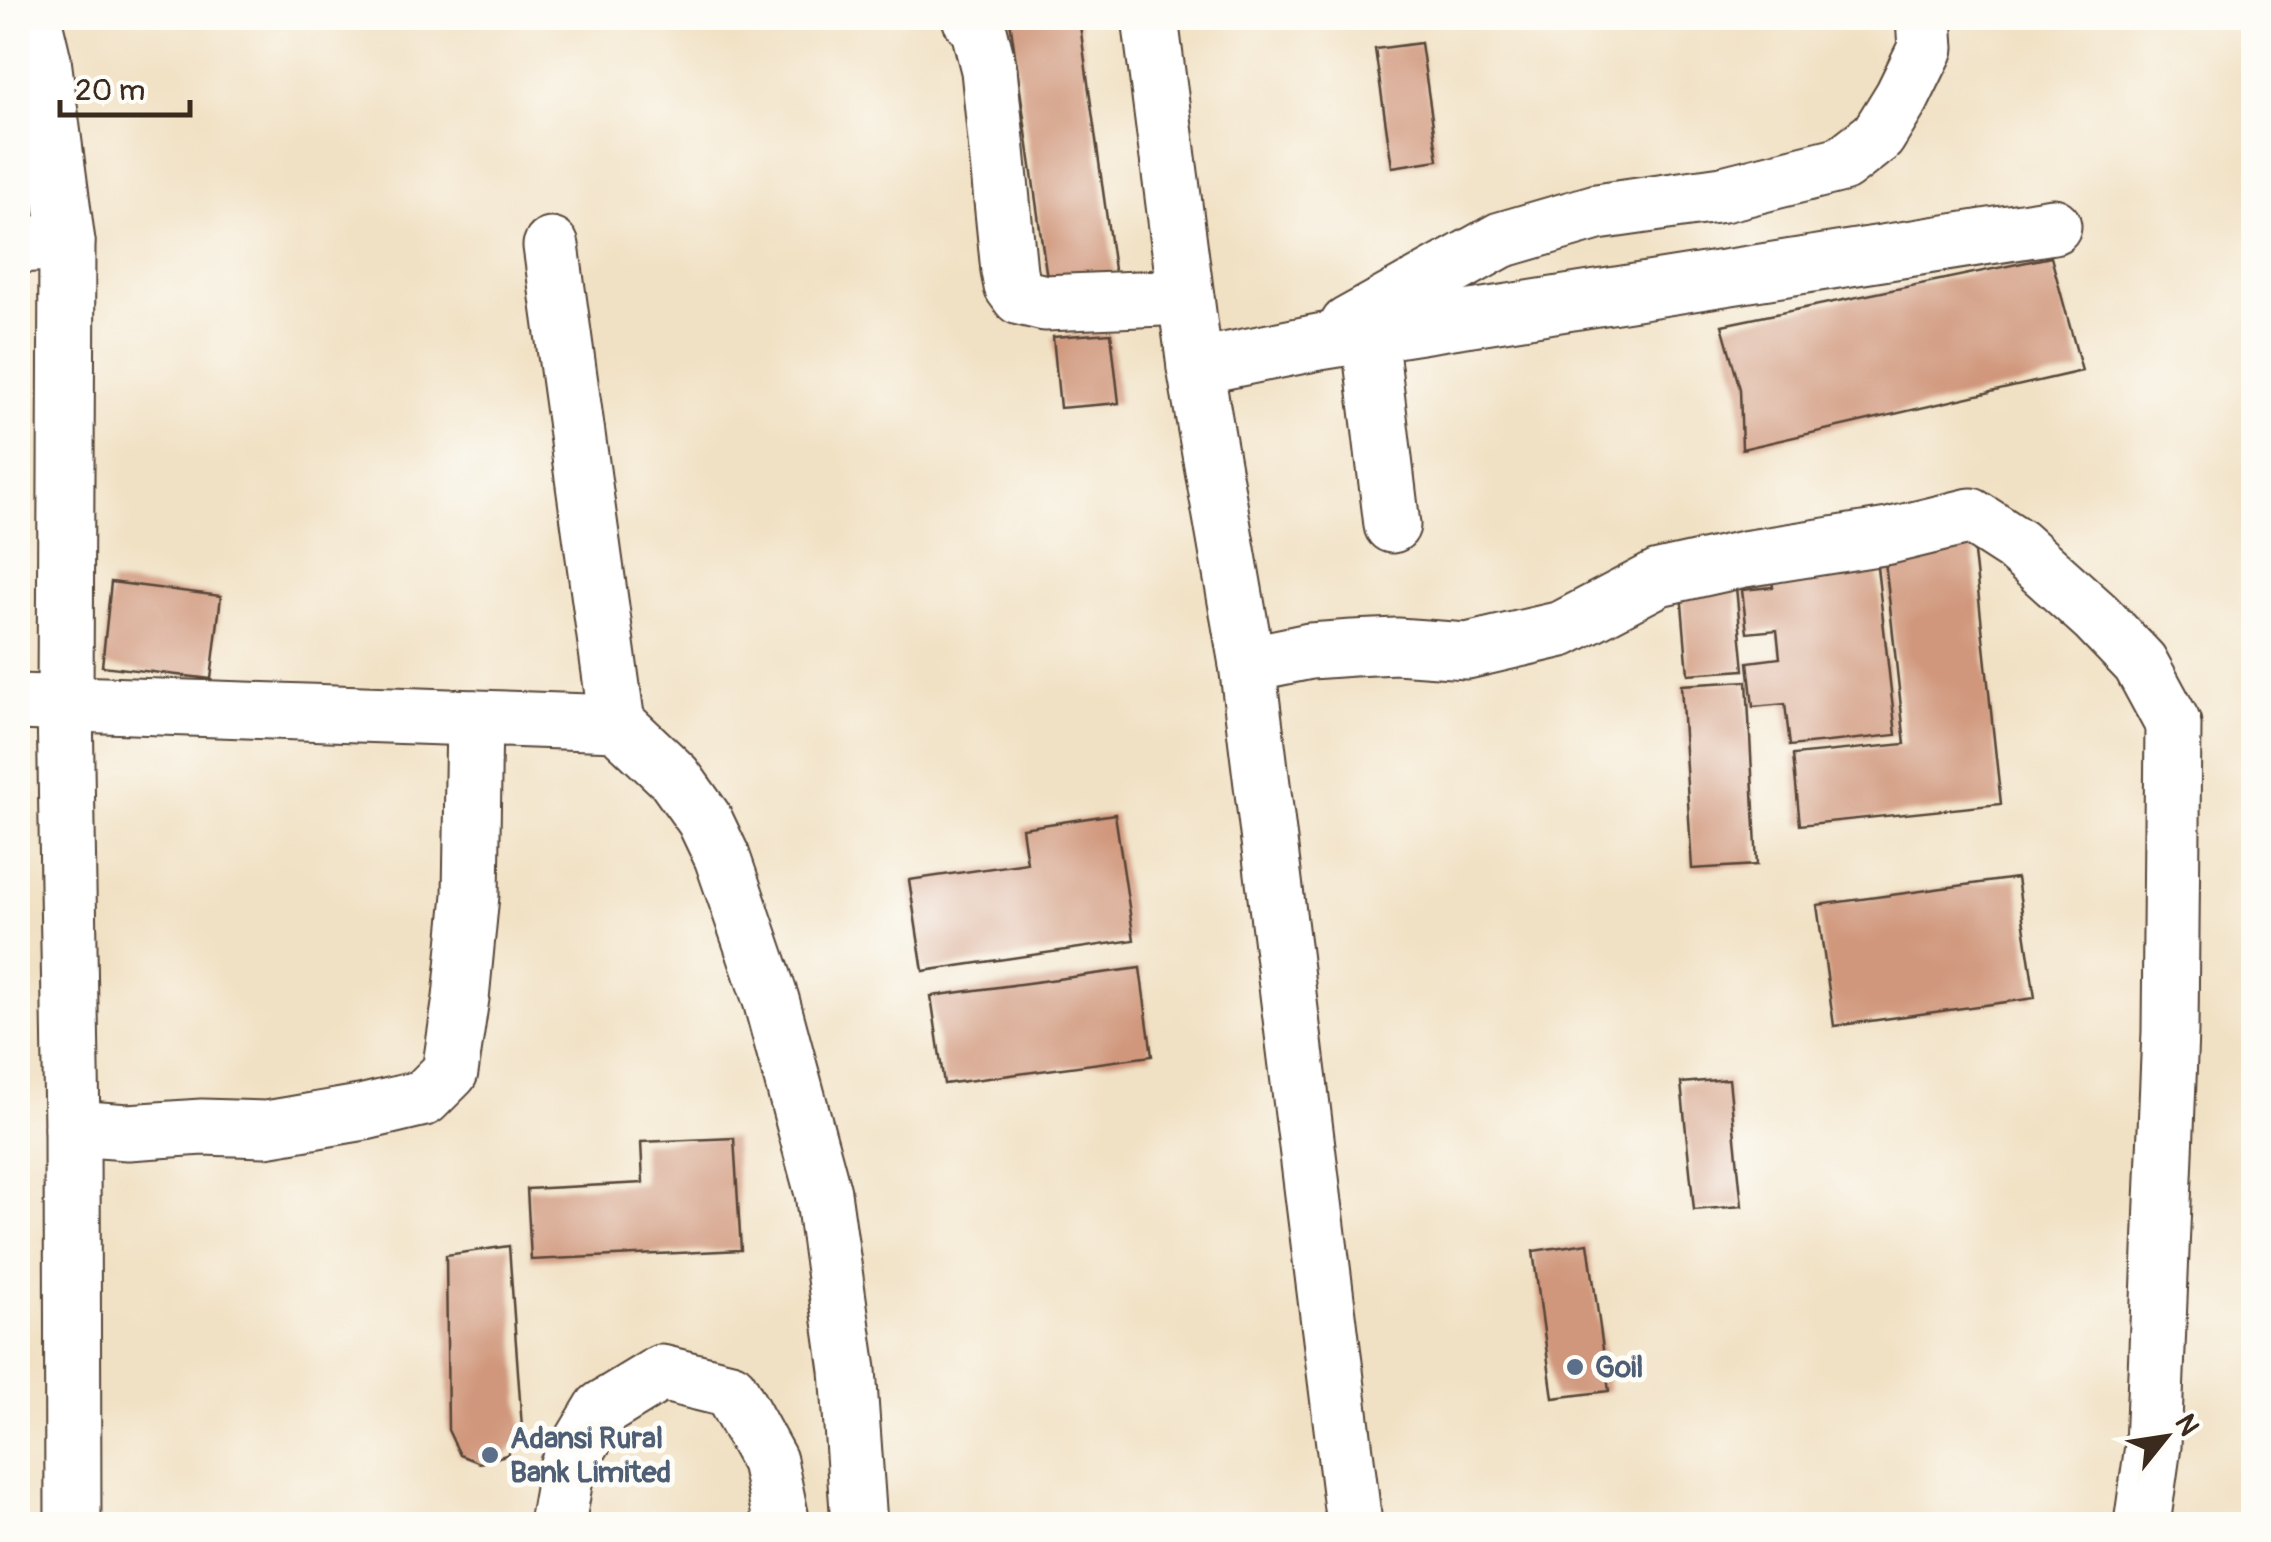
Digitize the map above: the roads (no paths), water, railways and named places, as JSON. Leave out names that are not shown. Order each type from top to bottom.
[{"type":"street","points":[[33,18],[43,60],[41,703],[72,1128],[73,1524]]},
{"type":"street","points":[[970,18],[980,30],[989,70],[1009,271],[1012,286],[1020,297],[1045,303],[1186,297]]},
{"type":"street","points":[[1150,18],[1195,366],[1247,664],[1354,1524]]},
{"type":"street","points":[[1344,338],[1501,240],[1598,212],[1722,194],[1842,164],[1878,136],[1902,97],[1926,48],[1924,18]]},
{"type":"street","points":[[1195,366],[1344,338],[2053,226]]},
{"type":"street","points":[[551,246],[617,722],[674,777],[704,819],[722,857],[771,1000],[823,1193],[848,1370],[859,1524]]},
{"type":"street","points":[[1344,338],[1392,524]]},
{"type":"street","points":[[1247,664],[1310,650],[1397,646],[1467,651],[1562,629],[1660,578],[1744,559],[1889,536],[1971,516],[2016,545],[2096,618],[2140,663],[2173,724],[2167,1112],[2153,1446],[2142,1524]]},
{"type":"street","points":[[41,703],[617,722]]},
{"type":"street","points":[[72,1128],[128,1132],[202,1127],[266,1129],[424,1098],[450,1072],[462,998],[471,895],[474,718]]},
{"type":"street","points":[[557,1524],[568,1467],[602,1409],[661,1373],[730,1390],[769,1462],[782,1524]]},
{"type":"place","name":"Goil","points":[[1575,1367]]},
{"type":"place","name":"Adansi Rural Bank Limited","points":[[490,1455]]}]
